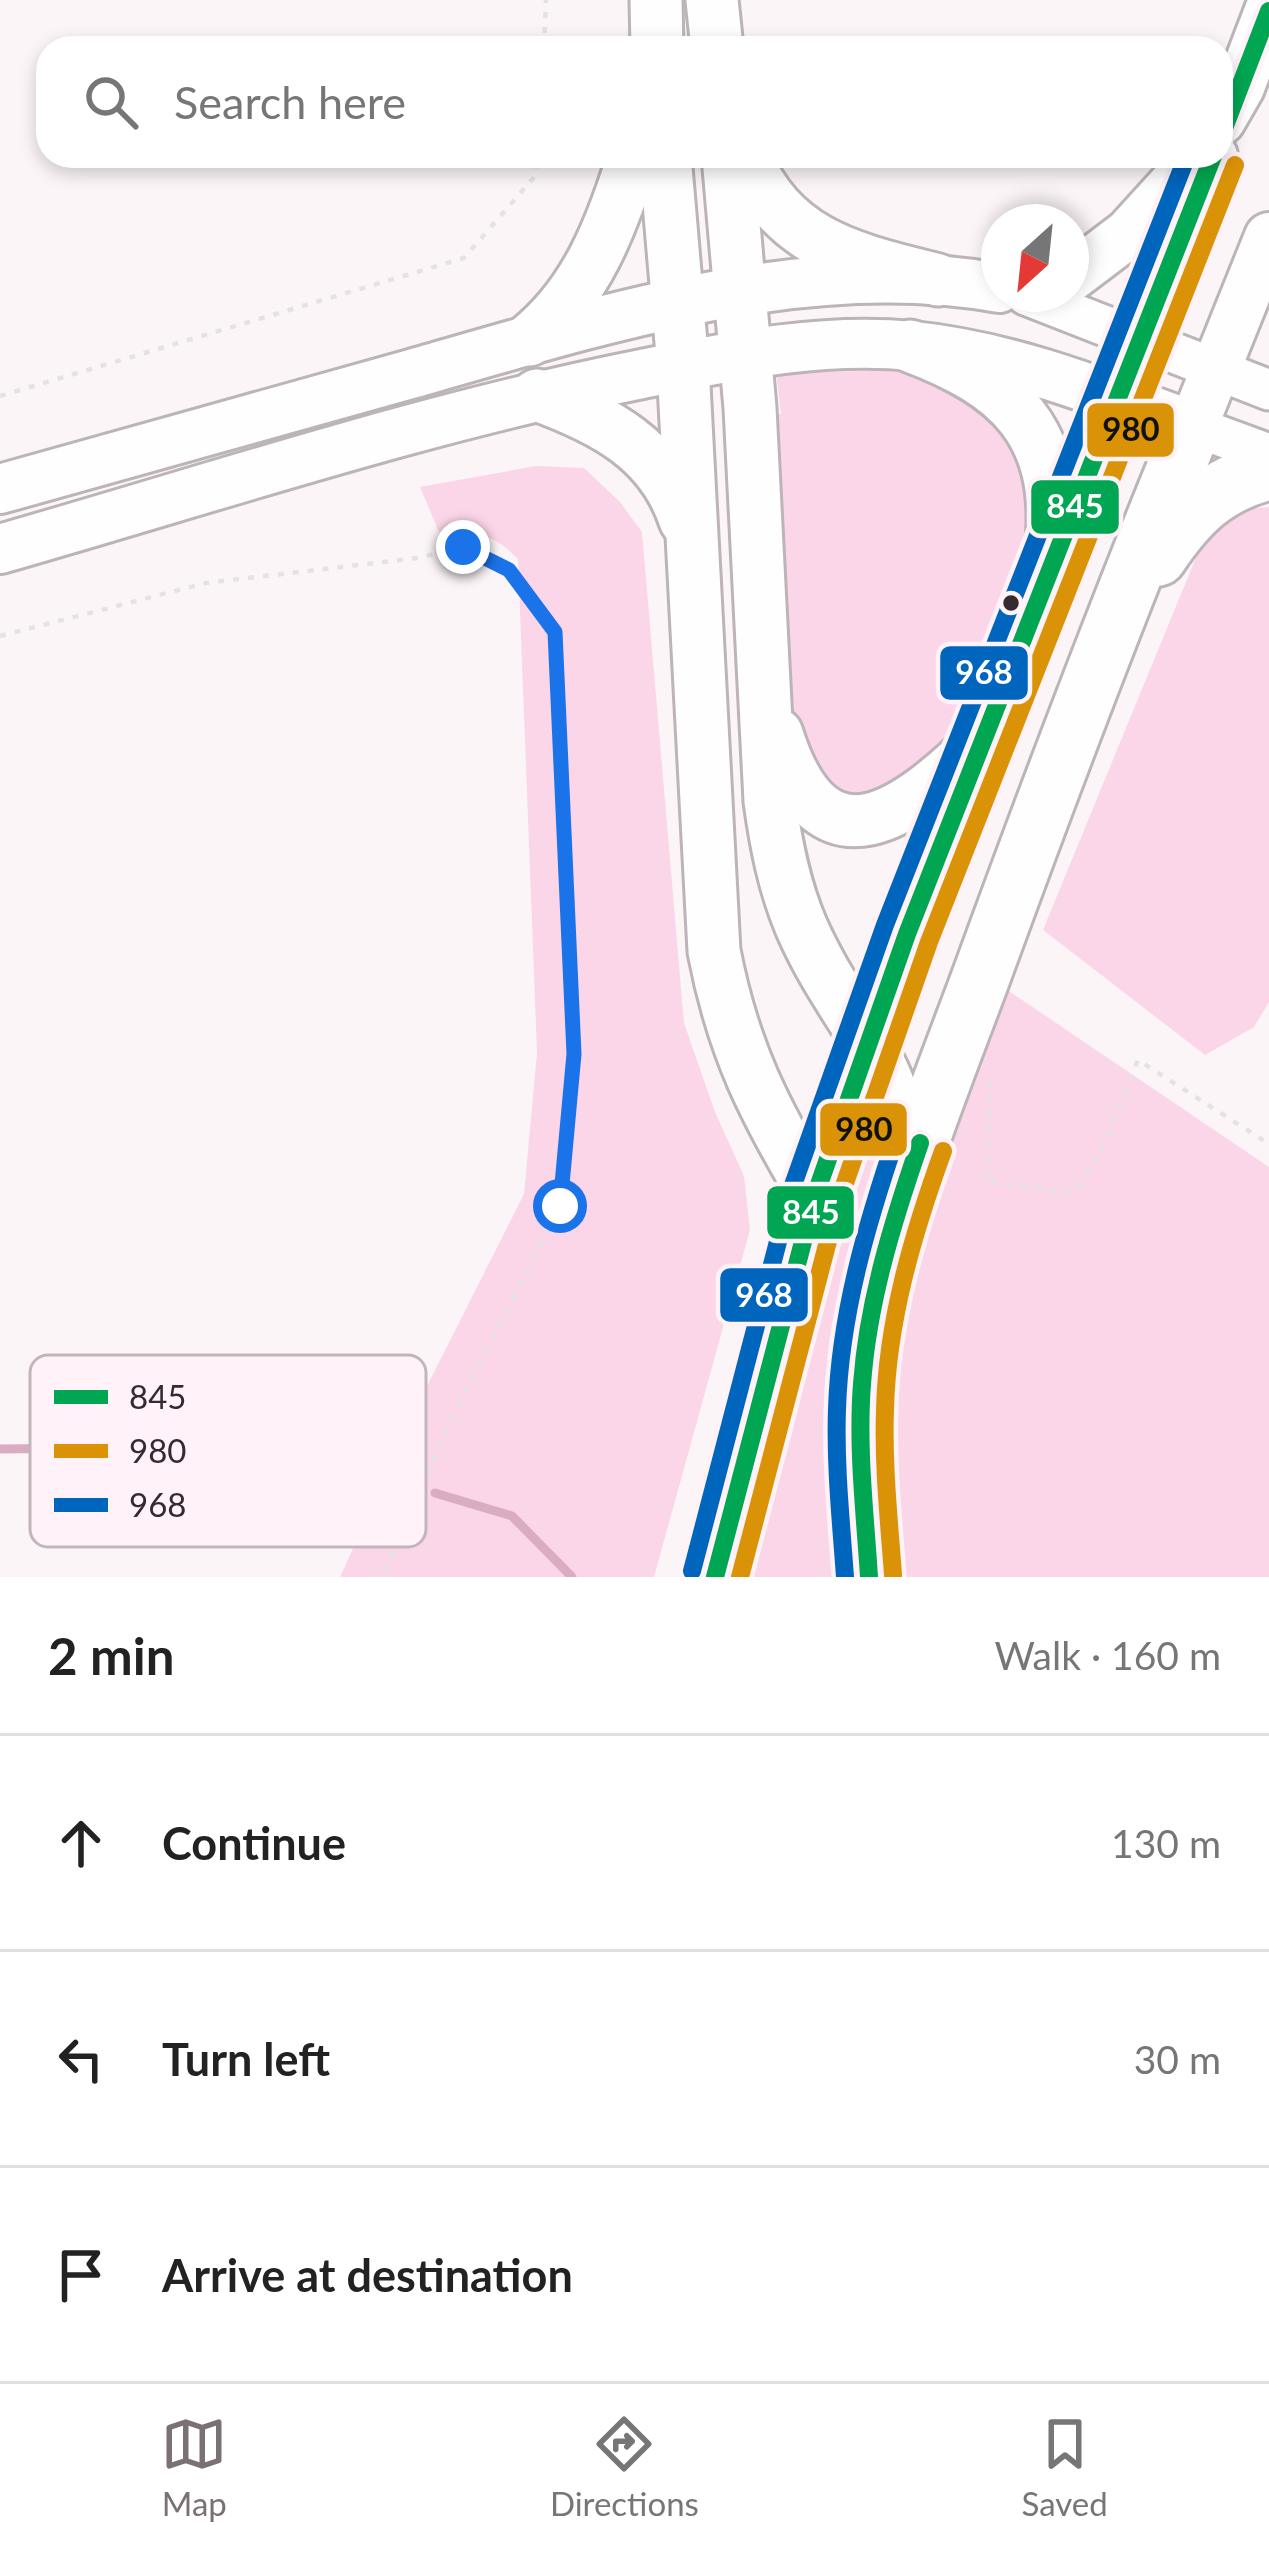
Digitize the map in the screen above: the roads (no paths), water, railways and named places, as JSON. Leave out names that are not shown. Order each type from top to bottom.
[{"type":"highway","points":[[656,0],[657,36]]},
{"type":"highway","points":[[712,0],[716,36]]},
{"type":"highway","points":[[529,340],[554,320],[590,270],[629,168]]},
{"type":"highway","points":[[666,168],[683,366],[705,828],[717,967],[736,1043],[754,1089],[815,1196]]},
{"type":"highway","points":[[729,168],[746,353],[770,801],[787,889],[826,974],[870,1042],[898,1106],[908,1177]]},
{"type":"highway","points":[[752,168],[778,212],[800,232],[863,260],[938,280]]},
{"type":"highway","points":[[910,346],[986,380],[1038,441],[1054,500],[1046,583]]},
{"type":"highway","points":[[537,395],[574,408],[629,438],[667,483],[683,512],[692,544]]},
{"type":"highway","points":[[715,1577],[815,1196],[907,934],[1118,398]]},
{"type":"highway","points":[[869,1577],[860,1432],[862,1383],[868,1330],[908,1177],[1010,896],[1193,426]]},
{"type":"highway","points":[[1116,627],[1156,561],[1209,494],[1269,471]]},
{"type":"highway","points":[[766,699],[783,752],[806,793],[820,807],[855,821],[874,820],[903,808],[983,740]]},
{"type":"main road","points":[[1233,97],[1269,11]]},
{"type":"main road","points":[[1089,263],[1129,233],[1188,168]]},
{"type":"main road","points":[[1118,398],[1208,168]]},
{"type":"main road","points":[[1267,243],[1263,293],[1269,332]]},
{"type":"main road","points":[[0,549],[537,395],[793,345],[910,346],[1023,367],[1193,426],[1267,243]]},
{"type":"main road","points":[[0,490],[529,340],[740,291],[790,283],[938,280],[981,286]]},
{"type":"street","points":[[1073,312],[1269,390]]},
{"type":"street","points":[[1193,426],[1269,454]]},
{"type":"waterway","points":[[0,1449],[30,1449]]},
{"type":"waterway","points":[[435,1493],[512,1516],[572,1577]]}]
